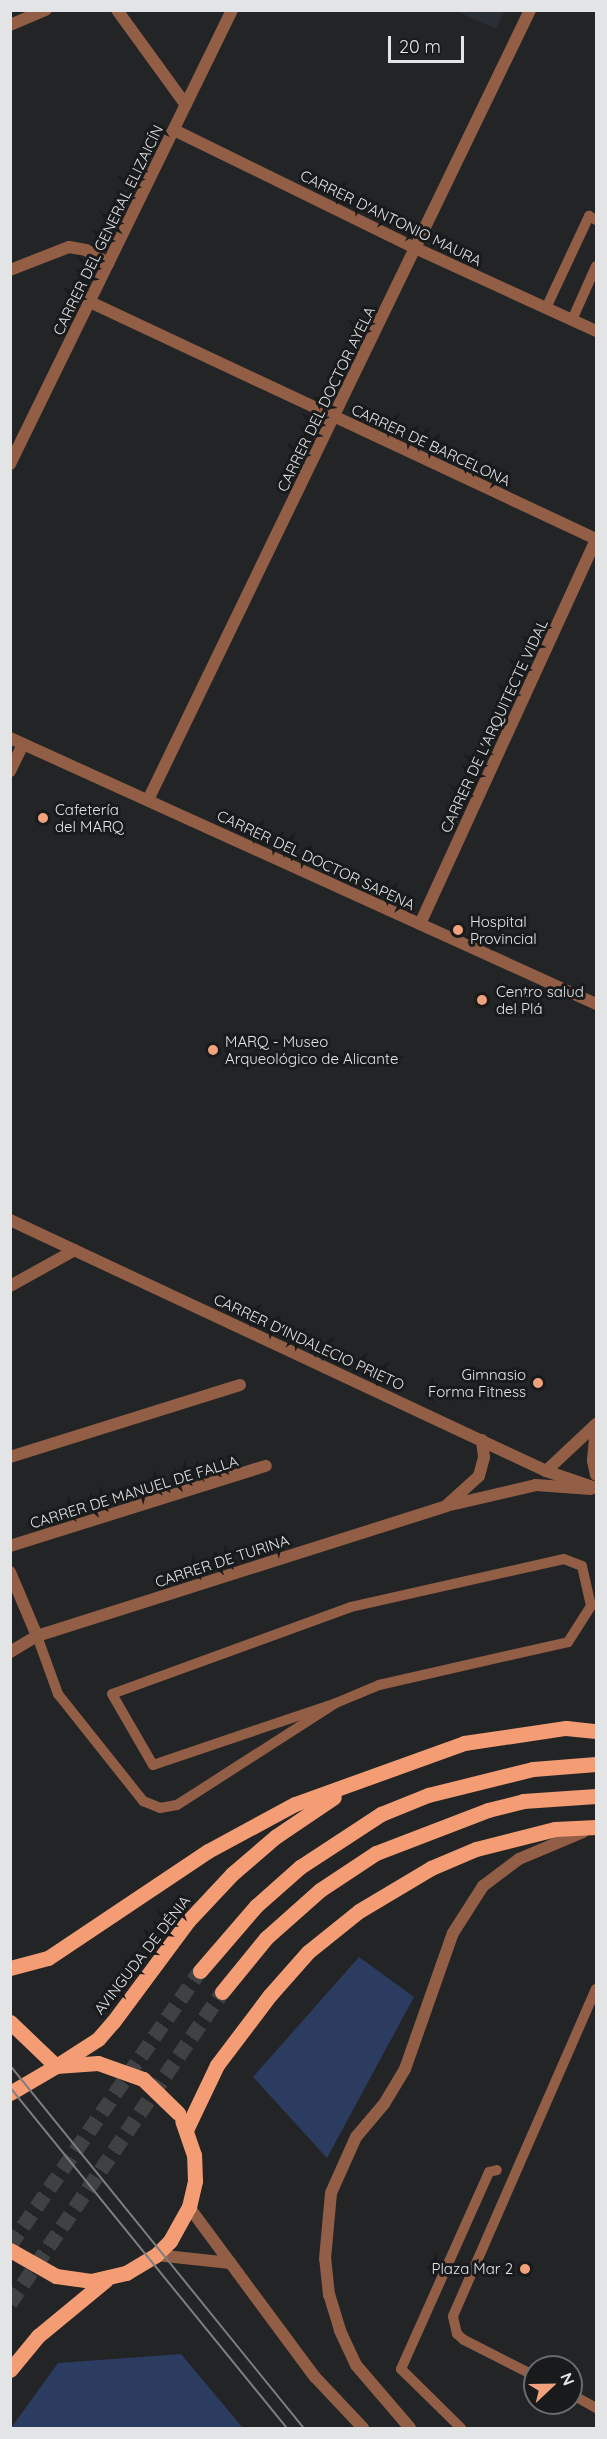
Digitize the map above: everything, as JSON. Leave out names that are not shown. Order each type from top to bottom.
[{"type":"main road","name":"AVINGUDA DE DÉNIA","points":[[10,1968],[48,1958],[208,1851],[295,1804],[367,1776],[464,1743],[513,1733],[566,1728],[597,1731]]},
{"type":"main road","points":[[200,1971],[256,1906],[300,1867],[381,1814],[428,1795],[533,1769],[597,1764]]},
{"type":"main road","name":"AVINGUDA DE DÉNIA","points":[[10,2092],[56,2066],[98,2038],[113,2022],[188,1921],[232,1874],[275,1837],[367,1776]]},
{"type":"main road","points":[[222,1992],[266,1938],[304,1904],[376,1853],[488,1810],[524,1802],[597,1796]]},
{"type":"main road","points":[[186,2130],[217,2065],[270,1995],[308,1952],[358,1911],[431,1868],[476,1849],[555,1829],[597,1828]]},
{"type":"main road","points":[[10,2022],[56,2066],[98,2063],[144,2079],[178,2113],[186,2130],[194,2164],[189,2207],[170,2241],[156,2255],[109,2278],[38,2336],[10,2370]]},
{"type":"main road","points":[[10,2250],[56,2277],[109,2278]]},
{"type":"street","points":[[10,26],[46,10]]},
{"type":"street","points":[[117,10],[186,105]]},
{"type":"street","name":"CARRER DEL GENERAL ELIZAICÍN","points":[[10,464],[232,10]]},
{"type":"street","name":"CARRER DEL DOCTOR AYELA","points":[[148,800],[531,10]]},
{"type":"street","name":"CARRER D'ANTONIO MAURA","points":[[174,130],[415,248],[597,331]]},
{"type":"street","points":[[10,270],[69,247],[86,250],[108,263]]},
{"type":"street","name":"CARRER DE BARCELONA","points":[[90,302],[597,540]]},
{"type":"street","name":"CARRER DE L'ARQUITECTE VIDAL","points":[[420,924],[597,540]]},
{"type":"street","name":"CARRER DEL DOCTOR SAPENA","points":[[10,738],[597,1004]]},
{"type":"street","points":[[10,771],[23,744]]},
{"type":"street","name":"CARRER D'INDALECIO PRIETO","points":[[10,1220],[546,1471],[597,1489]]},
{"type":"street","points":[[10,1286],[75,1250]]},
{"type":"street","points":[[10,1456],[240,1385]]},
{"type":"street","points":[[546,1471],[597,1425]]},
{"type":"street","points":[[597,1425],[593,1461],[597,1475]]},
{"type":"street","name":"CARRER DE TURINA","points":[[446,1506],[479,1476],[484,1457],[482,1440]]},
{"type":"street","name":"CARRER DE MANUEL DE FALLA","points":[[10,1546],[266,1466]]},
{"type":"street","name":"CARRER DE TURINA","points":[[10,1652],[37,1636],[446,1506],[536,1485],[597,1489]]},
{"type":"street","points":[[10,1572],[37,1636]]},
{"type":"street","points":[[410,2428],[356,2365],[340,2330],[328,2295],[325,2259],[331,2193],[356,2137],[384,2104],[405,2069],[453,1933],[483,1886],[519,1859],[570,1835],[597,1828]]},
{"type":"street","points":[[189,2207],[315,2377],[363,2428]]},
{"type":"street","points":[[156,2255],[231,2263]]},
{"type":"lane","points":[[546,308],[589,216],[597,219]]},
{"type":"lane","points":[[572,320],[597,266]]},
{"type":"lane","points":[[37,1636],[58,1694],[143,1801],[160,1808],[177,1805],[336,1703],[379,1686],[568,1642],[591,1606],[582,1566],[564,1559],[351,1608],[112,1694],[153,1765],[336,1703]]},
{"type":"lane","points":[[523,2370],[464,2340],[457,2334],[453,2316],[597,1989]]},
{"type":"lane","points":[[461,2428],[401,2369],[489,2172],[497,2170]]},
{"type":"lane","points":[[583,2400],[597,2408]]},
{"type":"shaded area","points":[[505,10],[496,29],[456,11]]},
{"type":"shaded area","points":[[359,1957],[414,1997],[327,2158],[253,2077]]},
{"type":"shaded area","points":[[181,2354],[243,2428],[11,2428],[58,2363]]},
{"type":"tunnel","points":[[10,2245],[200,1971]]},
{"type":"tunnel","points":[[10,2303],[222,1992]]},
{"type":"tram line","points":[[10,2065],[304,2428]]},
{"type":"tram line","points":[[10,2087],[287,2428]]},
{"type":"place","name":"Cafetería del MARQ","points":[[43,818]]},
{"type":"place","name":"Hospital Provincial","points":[[458,930]]},
{"type":"place","name":"Centro salud del Plá","points":[[482,1000]]},
{"type":"place","name":"MARQ - Museo Arqueológico de Alicante","points":[[213,1050]]},
{"type":"place","name":"Gimnasio Forma Fitness","points":[[538,1383]]},
{"type":"place","name":"Plaza Mar 2","points":[[525,2269]]}]
